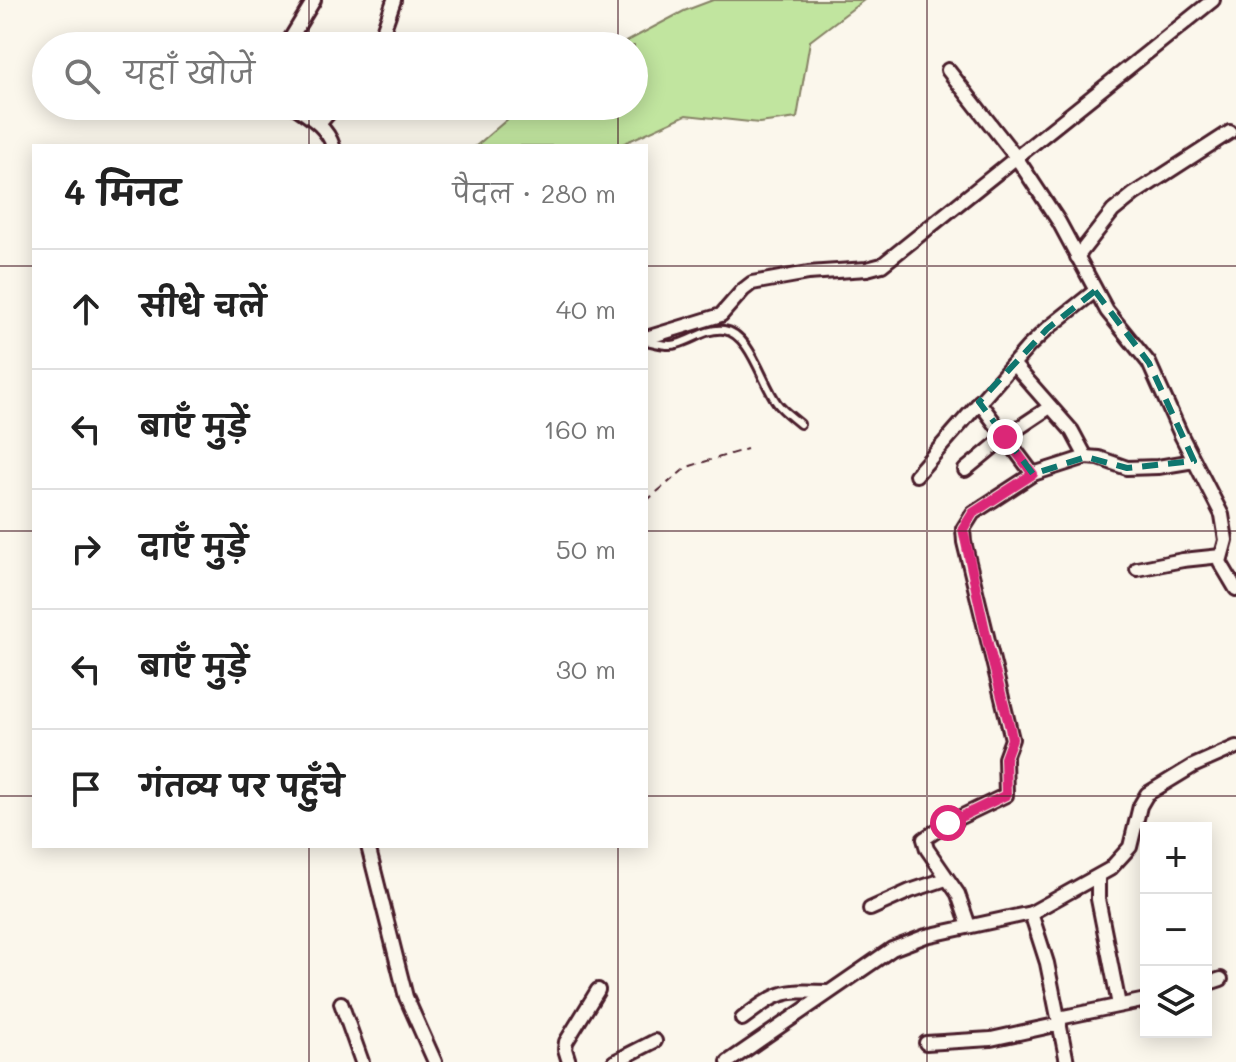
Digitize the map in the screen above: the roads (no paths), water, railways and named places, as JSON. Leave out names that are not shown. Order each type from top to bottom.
[{"type":"street","points":[[295,32],[314,0]]},
{"type":"street","points":[[383,32],[394,0]]},
{"type":"street","points":[[648,339],[721,315],[752,283],[825,270],[867,269],[882,265],[1213,0]]},
{"type":"street","points":[[948,70],[1016,157],[1059,222],[1107,311],[1149,363],[1221,513],[1226,530],[1221,556],[1223,569],[1236,589]]},
{"type":"street","points":[[313,120],[327,133],[332,144]]},
{"type":"street","points":[[319,124],[323,120]]},
{"type":"street","points":[[1077,257],[1113,211],[1230,132]]},
{"type":"street","points":[[916,475],[1047,329],[1095,291]]},
{"type":"street","points":[[1014,365],[1072,431],[1086,457]]},
{"type":"street","points":[[979,402],[1033,474]]},
{"type":"street","points":[[965,470],[1005,437],[1050,407]]},
{"type":"street","points":[[969,926],[958,894],[927,849],[924,839],[948,823],[1006,795],[1005,758],[1012,739],[963,529],[973,513],[1033,474],[1086,457],[1099,458],[1127,468],[1194,461]]},
{"type":"street","points":[[1221,513],[1236,507]]},
{"type":"street","points":[[1137,569],[1221,556]]},
{"type":"street","points":[[728,1062],[892,949],[926,936],[1031,913],[1098,877],[1127,854],[1140,806],[1147,794],[1193,766],[1236,747]]},
{"type":"street","points":[[369,848],[406,997],[435,1062]]},
{"type":"street","points":[[1098,877],[1098,899],[1119,1005]]},
{"type":"street","points":[[870,909],[946,879]]},
{"type":"street","points":[[1031,913],[1047,963],[1067,1062]]},
{"type":"street","points":[[1212,982],[1221,979]]},
{"type":"street","points":[[569,1062],[566,1042],[598,990]]},
{"type":"street","points":[[742,1019],[782,992],[827,992]]},
{"type":"street","points":[[926,1043],[991,1039],[1140,1001]]},
{"type":"street","points":[[341,1003],[362,1062]]},
{"type":"street","points":[[614,1062],[655,1041]]},
{"type":"lane","points":[[648,340],[672,345],[706,332],[733,332],[745,344],[779,406],[800,424]]}]
